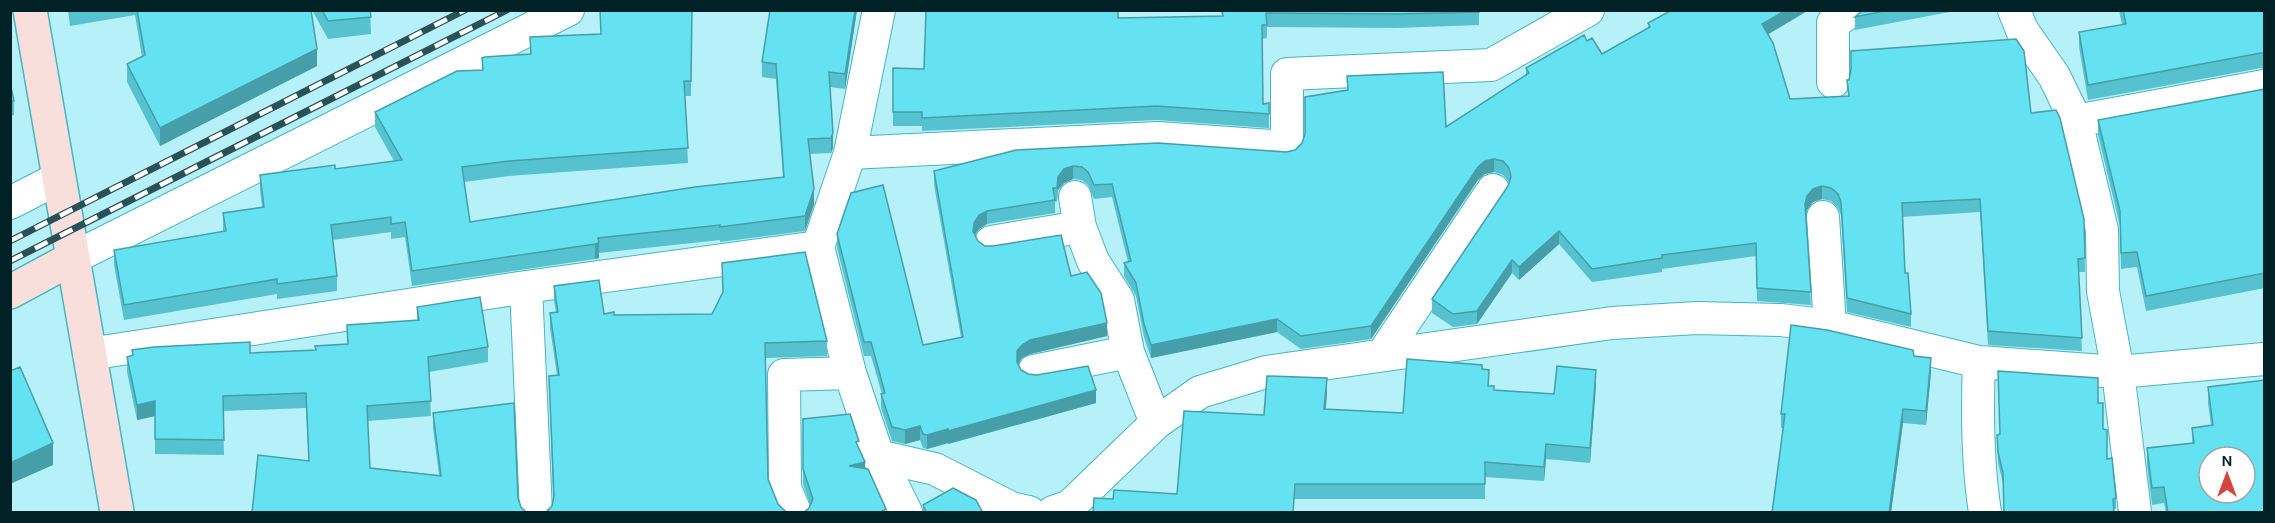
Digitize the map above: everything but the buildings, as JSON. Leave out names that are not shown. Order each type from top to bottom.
[{"type":"street","points":[[30,10],[117,513]]},
{"type":"street","points":[[10,292],[73,258],[568,10]]},
{"type":"street","points":[[879,10],[850,153],[818,247],[850,373],[878,456],[906,513]]},
{"type":"street","points":[[850,153],[1158,138],[1287,147],[1287,74],[1491,65],[1588,10]]},
{"type":"street","points":[[1833,82],[1833,23],[1853,10]]},
{"type":"street","points":[[2014,10],[2022,30],[2054,76],[2076,121],[2102,230],[2103,291],[2118,372],[2135,513]]},
{"type":"street","points":[[2076,121],[2265,86]]},
{"type":"street","points":[[10,203],[59,178]]},
{"type":"street","points":[[1383,354],[1493,190]]},
{"type":"street","points":[[1075,197],[1080,227],[1094,261],[1118,300],[1128,352],[1156,423]]},
{"type":"street","points":[[1823,217],[1830,326]]},
{"type":"street","points":[[991,242],[1080,227]]},
{"type":"street","points":[[89,354],[526,287],[818,247]]},
{"type":"street","points":[[526,287],[536,513]]},
{"type":"street","points":[[1053,513],[1070,506],[1156,423],[1200,392],[1266,372],[1612,323],[1696,318],[1781,320],[1830,326],[1979,362],[2118,372],[2265,359]]},
{"type":"street","points":[[1034,370],[1128,352]]},
{"type":"street","points":[[1979,362],[1977,408],[1979,478],[1985,513]]},
{"type":"street","points":[[795,513],[785,488],[784,375],[850,373]]},
{"type":"street","points":[[878,456],[935,469],[1011,508],[1029,513]]},
{"type":"railway","points":[[10,241],[465,10]]},
{"type":"railway","points":[[10,261],[507,10]]}]
